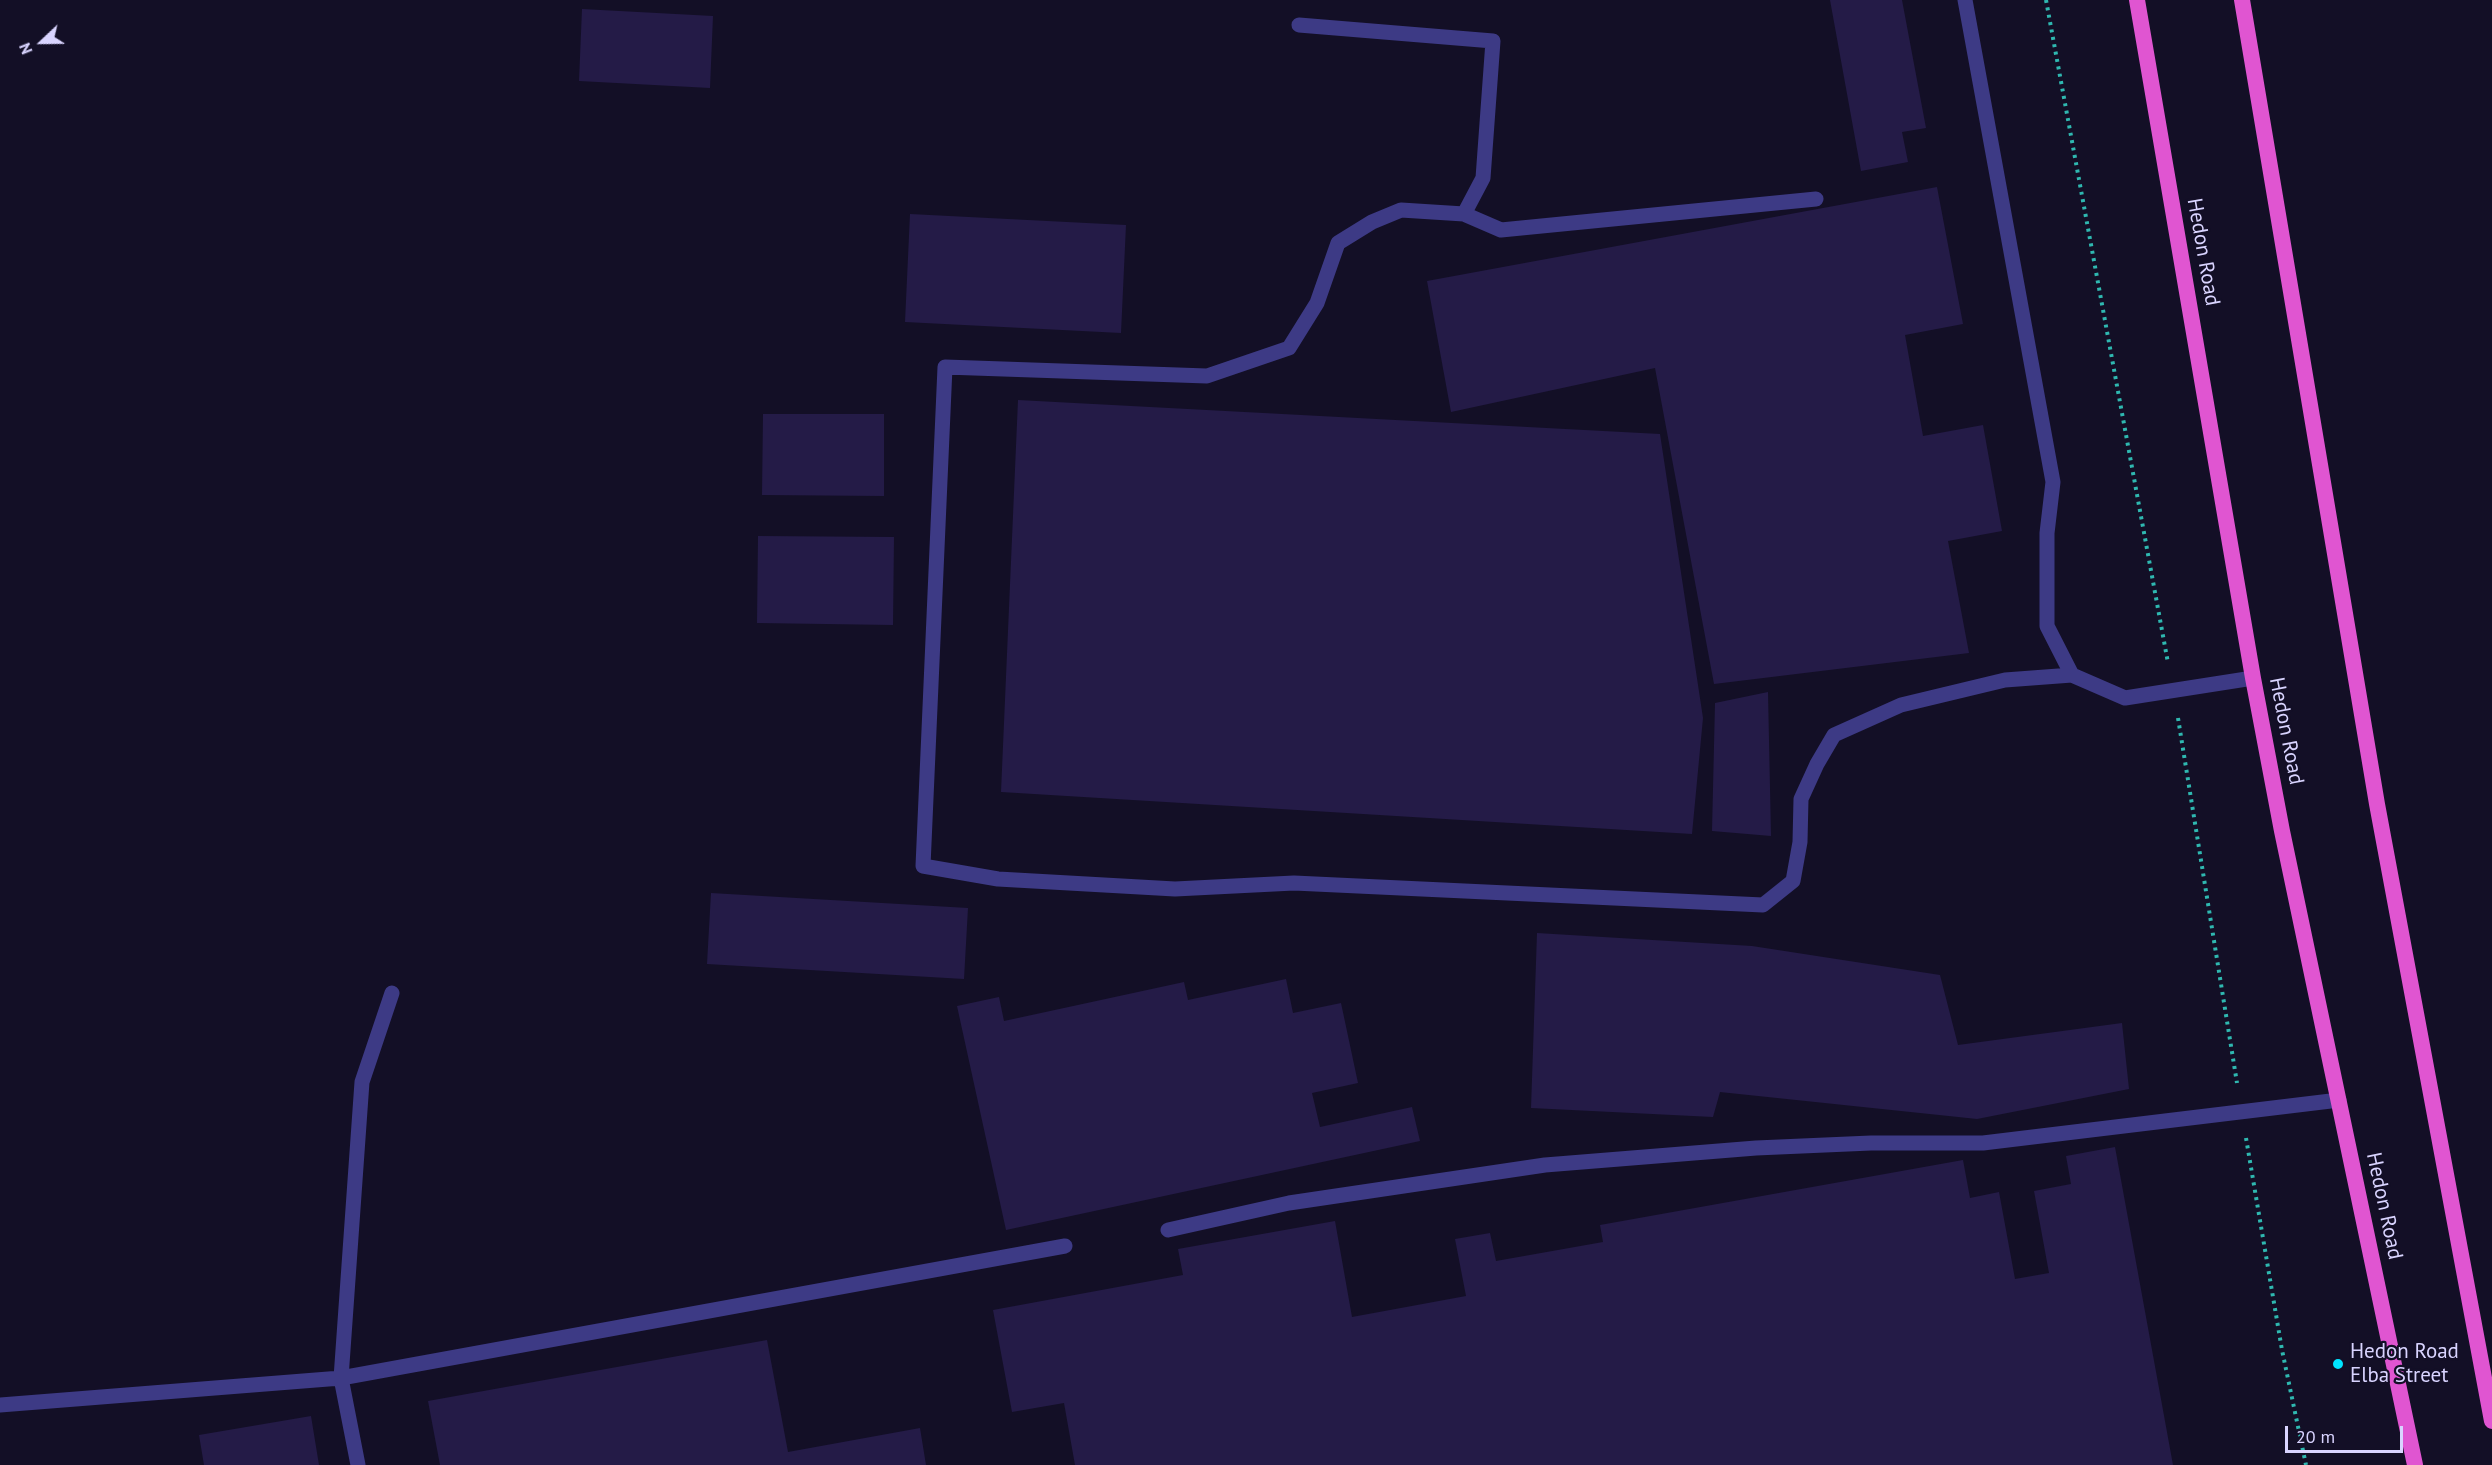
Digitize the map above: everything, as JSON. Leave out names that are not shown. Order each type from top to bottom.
[{"type":"highway","name":"Hedon Road","points":[[2137,0],[2253,678],[2282,831],[2415,1465]]},
{"type":"highway","points":[[2242,0],[2377,804],[2492,1421]]},
{"type":"lane","points":[[1965,0],[2053,482],[2048,533],[2047,626],[2072,675]]},
{"type":"lane","points":[[1299,25],[1493,41],[1483,178],[1464,214]]},
{"type":"lane","points":[[1816,200],[1501,230],[1464,214],[1401,210],[1371,222],[1338,243],[1317,303],[1289,348],[1207,376],[945,367],[923,866],[998,879],[1176,889],[1294,883],[1763,904],[1793,881],[1800,842],[1802,799],[1817,764],[1834,735],[1901,705],[2005,680],[2072,675],[2125,698],[2253,678]]},
{"type":"lane","points":[[358,1465],[341,1378],[362,1082],[392,993]]},
{"type":"lane","points":[[1168,1230],[1289,1203],[1545,1165],[1756,1148],[1871,1143],[1983,1143],[2339,1100]]},
{"type":"lane","points":[[0,1405],[341,1378],[1065,1246]]},
{"type":"path","points":[[2046,0],[2174,691],[2201,870],[2282,1350],[2306,1465]]},
{"type":"building","points":[[1830,0],[1902,0],[1926,128],[1902,132],[1908,162],[1861,171]]},
{"type":"building","points":[[582,9],[713,16],[710,88],[579,81]]},
{"type":"building","points":[[1937,187],[1963,324],[1905,335],[1923,436],[1983,425],[2002,531],[1948,541],[1969,653],[1714,684],[1655,368],[1451,412],[1427,281]]},
{"type":"building","points":[[910,214],[1126,225],[1121,333],[905,322]]},
{"type":"building","points":[[1018,400],[1660,434],[1703,718],[1692,834],[1001,792]]},
{"type":"building","points":[[763,414],[884,414],[884,496],[762,495]]},
{"type":"building","points":[[758,536],[894,537],[893,625],[757,623]]},
{"type":"building","points":[[1768,692],[1771,836],[1712,831],[1715,703]]},
{"type":"building","points":[[711,893],[968,908],[964,979],[707,964]]},
{"type":"building","points":[[1537,933],[1752,946],[1940,975],[1958,1045],[2122,1023],[2129,1089],[1977,1119],[1720,1092],[1713,1117],[1531,1108]]},
{"type":"building","points":[[1286,979],[1293,1013],[1341,1003],[1358,1083],[1312,1093],[1320,1127],[1412,1107],[1420,1141],[1006,1230],[957,1006],[999,997],[1004,1021],[1184,982],[1188,1000]]},
{"type":"building","points":[[2115,1147],[2173,1465],[1075,1465],[1064,1403],[1012,1412],[993,1310],[1183,1275],[1178,1249],[1335,1221],[1352,1317],[1466,1296],[1455,1239],[1490,1233],[1496,1261],[1603,1242],[1600,1225],[1963,1160],[1970,1198],[1999,1192],[2015,1279],[2049,1273],[2034,1191],[2071,1184],[2066,1156]]},
{"type":"building","points":[[767,1340],[788,1452],[920,1428],[926,1465],[440,1465],[428,1401]]},
{"type":"building","points":[[311,1416],[319,1465],[204,1465],[199,1435]]},
{"type":"place","name":"Hedon Road Elba Street","points":[[2338,1364]]}]
